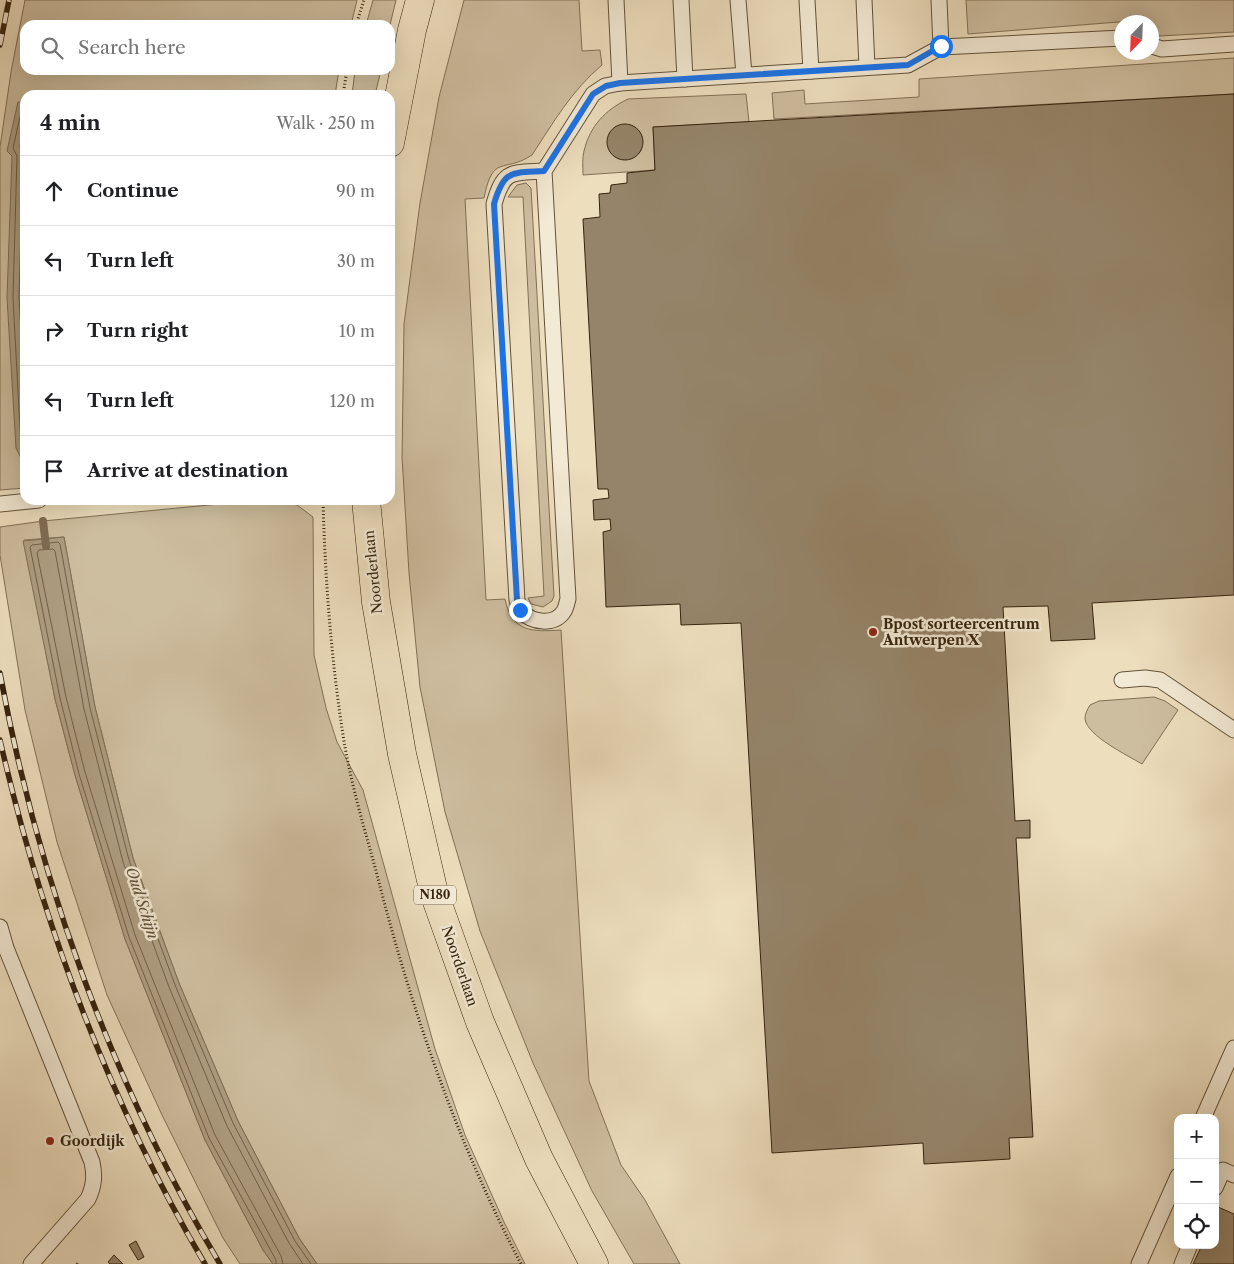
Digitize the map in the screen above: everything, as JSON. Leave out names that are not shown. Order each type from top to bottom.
[{"type":"main road","points":[[395,117],[412,30],[420,0]]},
{"type":"main road","name":"Noorderlaan","points":[[366,505],[376,602],[402,754],[434,893],[484,1031],[539,1159],[594,1264]]},
{"type":"lane","points":[[616,0],[620,83]]},
{"type":"lane","points":[[681,0],[685,79]]},
{"type":"lane","points":[[738,0],[744,75]]},
{"type":"lane","points":[[807,0],[811,71]]},
{"type":"lane","points":[[864,0],[867,67]]},
{"type":"lane","points":[[938,0],[941,46]]},
{"type":"lane","points":[[544,171],[516,173],[506,177],[499,186],[494,204],[517,600],[520,610],[535,620],[544,622],[552,620],[564,611],[568,599],[544,171],[593,94],[606,86],[620,83],[908,65],[941,46],[1114,38]]},
{"type":"lane","points":[[1159,48],[1234,44]]},
{"type":"lane","points":[[0,504],[20,502]]},
{"type":"lane","points":[[1122,680],[1145,678],[1160,680],[1234,730]]},
{"type":"lane","points":[[0,927],[6,948],[92,1162],[95,1175],[88,1199],[30,1264]]},
{"type":"lane","points":[[1205,1114],[1234,1048]]},
{"type":"lane","points":[[1219,1179],[1223,1170],[1234,1175]]},
{"type":"lane","points":[[1139,1264],[1174,1185]]},
{"type":"lane","points":[[1182,1264],[1188,1249]]},
{"type":"path","points":[[358,20],[364,0]]},
{"type":"path","points":[[344,90],[346,75]]},
{"type":"path","points":[[323,505],[328,597],[343,736],[389,923],[427,1047],[458,1131],[507,1238],[521,1264]]},
{"type":"shaded area","points":[[25,0],[357,0],[352,20],[21,20]]},
{"type":"shaded area","points":[[373,0],[396,0],[391,20],[367,20]]},
{"type":"shaded area","points":[[464,0],[579,0],[582,51],[600,50],[602,65],[572,96],[532,155],[495,170],[487,184],[484,198],[465,199],[486,600],[505,599],[512,618],[524,628],[541,631],[561,630],[589,1081],[621,1165],[645,1200],[680,1264],[634,1264],[592,1191],[533,1063],[480,931],[445,812],[420,687],[409,573],[402,457],[404,324],[420,203],[439,97]]},
{"type":"shaded area","points":[[966,0],[1234,0],[1234,32],[1159,36],[1159,15],[1114,15],[1114,22],[968,34]]},
{"type":"shaded area","points":[[20,26],[20,75],[338,75],[336,90],[20,90],[20,488],[0,490],[0,147]]},
{"type":"shaded area","points":[[1234,58],[1234,94],[774,119],[772,93],[804,90],[805,104],[919,97],[919,79]]},
{"type":"shaded area","points":[[354,75],[380,75],[376,90],[353,90]]},
{"type":"shaded area","points":[[746,94],[749,122],[653,127],[655,170],[583,175],[584,151],[594,126],[612,108],[628,99]]},
{"type":"shaded area","points":[[526,183],[531,188],[554,596],[552,601],[543,607],[531,604],[528,598],[544,596],[523,197],[508,197],[517,185]]},
{"type":"shaded area","points":[[209,505],[297,505],[313,517],[314,655],[326,708],[337,742],[363,790],[435,1049],[465,1135],[525,1264],[317,1264],[299,1238],[238,1121],[179,983],[133,858],[95,707],[64,537],[24,540],[55,699],[75,775],[125,939],[205,1140],[263,1250],[273,1264],[240,1264],[223,1238],[162,1115],[107,995],[57,842],[25,710],[0,555],[0,527]]},
{"type":"shaded area","points":[[1154,697],[1165,701],[1178,710],[1142,764],[1100,739],[1087,725],[1085,719],[1086,712],[1090,705],[1099,701]]},
{"type":"water","points":[[18,102],[20,102],[20,456],[16,448],[7,298],[12,156],[7,151]]},
{"type":"water","points":[[64,537],[95,707],[133,858],[179,983],[238,1121],[299,1238],[317,1264],[273,1264],[263,1250],[205,1140],[125,939],[75,775],[55,699],[23,541]]},
{"type":"building","name":"Bpost sorteercentrum Antwerpen X","points":[[1234,94],[1234,595],[1092,603],[1095,639],[1051,641],[1048,606],[1003,607],[1015,821],[1030,820],[1030,838],[1016,838],[1033,1137],[1009,1138],[1010,1159],[924,1164],[923,1143],[772,1153],[741,623],[681,625],[680,604],[606,607],[603,532],[611,530],[610,519],[594,520],[593,500],[609,498],[608,489],[598,489],[583,219],[600,217],[599,194],[610,193],[611,185],[627,183],[627,173],[655,170],[653,127]]},
{"type":"building","points":[[625,124],[632,125],[638,129],[642,135],[642,149],[638,155],[632,159],[625,160],[618,159],[612,155],[608,149],[607,142],[608,135],[612,129],[618,125]]},
{"type":"building","points":[[1219,1207],[1234,1214],[1234,1264],[1193,1264],[1200,1249],[1219,1249]]},
{"type":"building","points":[[136,1241],[144,1257],[138,1260],[129,1245]]},
{"type":"building","points":[[114,1255],[123,1264],[110,1264],[108,1262]]},
{"type":"waterway","name":"Oud Schijn","points":[[43,521],[46,546]]},
{"type":"railway","points":[[0,45],[9,0]]},
{"type":"railway","points":[[0,673],[35,827],[58,903],[84,978],[113,1052],[145,1124],[181,1195],[220,1264]]},
{"type":"railway","points":[[0,740],[36,877],[82,1010],[138,1139],[170,1202],[205,1264]]},
{"type":"place","name":"Bpost sorteercentrum Antwerpen X","points":[[873,632]]},
{"type":"place","name":"Goordijk","points":[[50,1141]]},
{"type":"route","points":[[520,610],[517,600],[494,204],[499,186],[506,177],[516,173],[544,171],[584,106],[593,94],[606,86],[620,83],[908,65],[941,46]]}]
